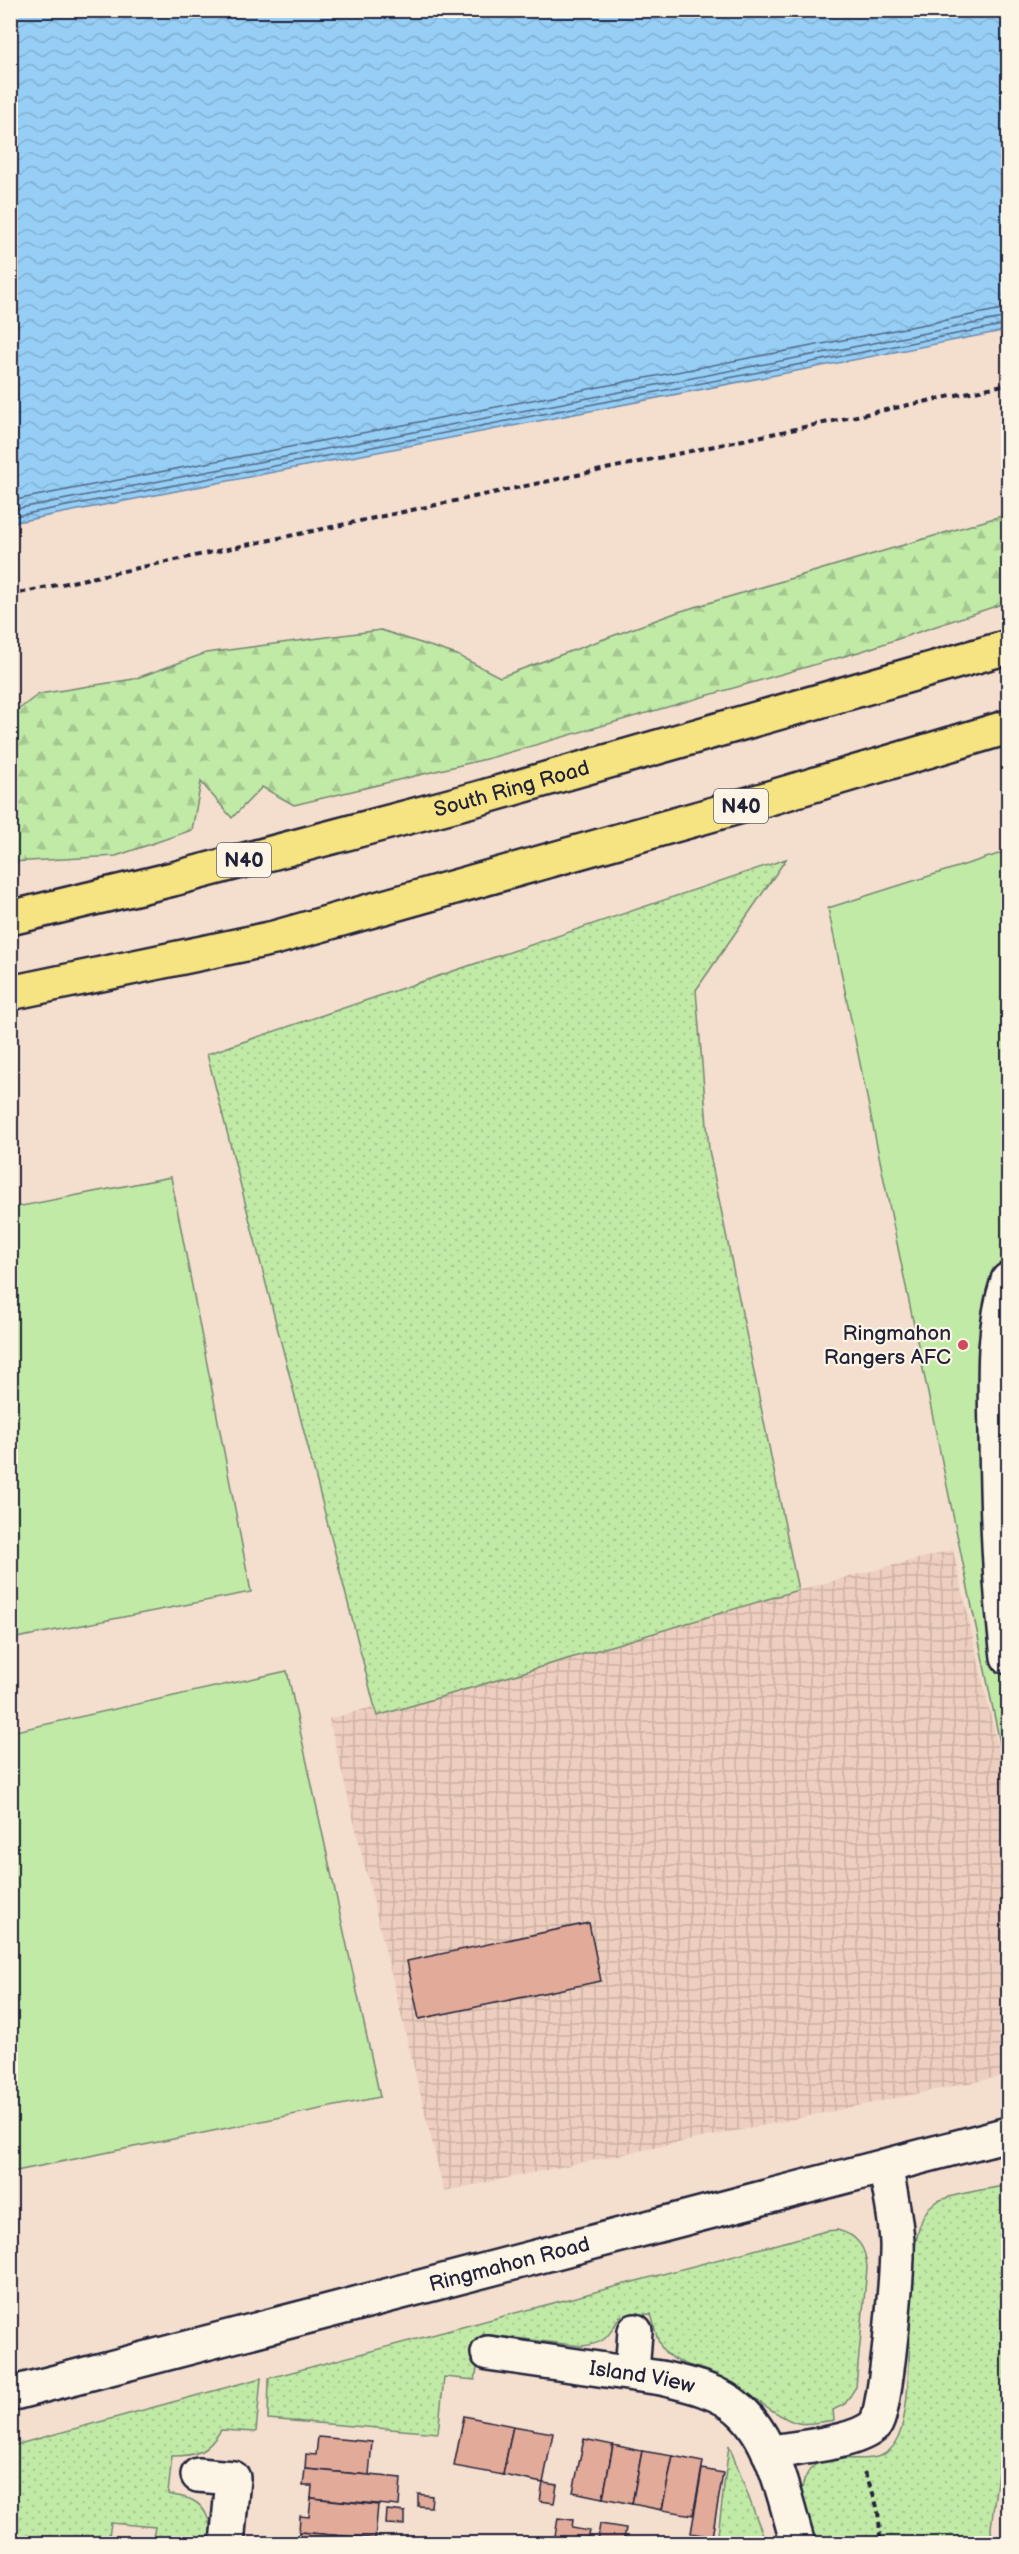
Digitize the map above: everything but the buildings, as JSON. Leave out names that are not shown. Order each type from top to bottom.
[{"type":"highway","name":"South Ring Road","points":[[10,918],[173,879],[476,799],[1008,647]]},
{"type":"highway","name":"N40","points":[[10,993],[274,938],[756,802],[1008,726]]},
{"type":"street","points":[[1008,1280],[995,1342],[995,1365],[1000,1588],[1008,1657]]},
{"type":"street","name":"Ringmahon Road","points":[[10,2394],[1008,2134]]},
{"type":"street","points":[[769,2453],[848,2438],[867,2432],[878,2422],[884,2396],[897,2245],[885,2166]]},
{"type":"street","points":[[632,2373],[635,2331]]},
{"type":"street","name":"Island View","points":[[488,2353],[632,2373],[689,2385],[737,2407],[755,2426],[769,2453],[798,2544]]},
{"type":"street","points":[[198,2475],[233,2478],[227,2544]]},
{"type":"path","points":[[10,595],[1008,384]]},
{"type":"path","points":[[848,2438],[875,2494],[880,2513],[880,2544]]},
{"type":"shaded area","points":[[953,1550],[1008,1792],[1008,2075],[444,2191],[329,1719],[798,1590]]},
{"type":"green space","points":[[1008,514],[1008,602],[862,651],[490,758],[294,805],[262,787],[232,818],[201,782],[192,830],[116,856],[11,862],[11,715],[39,694],[134,679],[206,653],[381,630],[457,655],[500,677],[678,612]]},
{"type":"green space","name":"Ringmahon Rangers AFC","points":[[1008,851],[1008,1782],[828,908]]},
{"type":"green space","points":[[786,859],[696,990],[709,1150],[798,1590],[377,1716],[207,1054]]},
{"type":"green space","points":[[171,1177],[251,1592],[11,1639],[11,1208]]},
{"type":"green space","points":[[287,1671],[380,2097],[11,2172],[11,1732]]},
{"type":"green space","points":[[1008,2185],[1008,2392],[991,2528],[992,2543],[816,2543],[805,2520],[801,2502],[805,2478],[813,2466],[824,2460],[877,2457],[888,2451],[897,2440],[904,2417],[908,2387],[912,2277],[922,2219],[933,2204],[940,2200]]},
{"type":"green space","points":[[837,2230],[850,2235],[860,2243],[865,2254],[867,2268],[856,2387],[845,2404],[833,2410],[834,2420],[807,2424],[790,2421],[720,2376],[670,2357],[660,2344],[651,2314],[620,2316],[606,2338],[581,2346],[483,2334],[475,2380],[444,2377],[438,2433],[268,2419],[269,2378],[826,2231]]},
{"type":"green space","points":[[261,2378],[256,2432],[221,2430],[201,2451],[195,2454],[172,2456],[168,2494],[189,2499],[202,2508],[210,2525],[208,2543],[152,2543],[155,2527],[111,2523],[108,2543],[11,2543],[11,2446]]},
{"type":"green space","points":[[729,2445],[766,2543],[717,2543]]},
{"type":"water","points":[[11,10],[1008,11],[1008,330],[11,523]]},
{"type":"place","name":"Ringmahon Rangers AFC","points":[[963,1345]]}]
